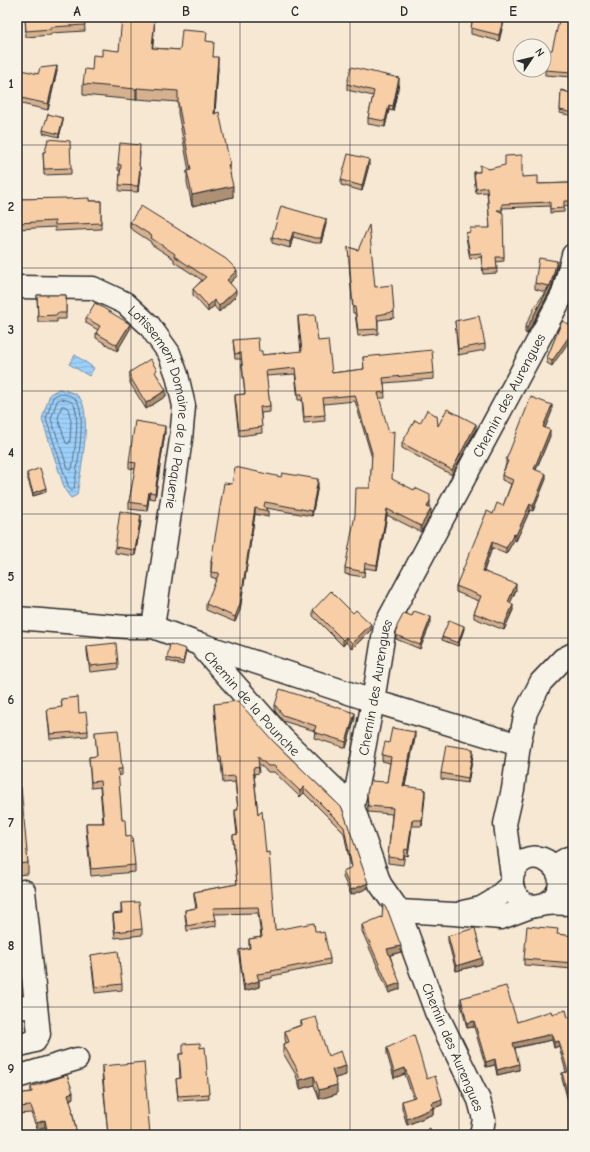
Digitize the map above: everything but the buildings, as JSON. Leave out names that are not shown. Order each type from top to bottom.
[{"type":"street","name":"Chemin des Aurengues","points":[[483,1133],[484,1119],[479,1100],[436,1012],[399,911],[380,884],[352,807],[386,626],[563,294],[573,255]]},
{"type":"street","name":"Lotissement Domaine de la Paquerie","points":[[17,287],[93,288],[125,303],[149,325],[169,353],[177,375],[184,406],[181,439],[153,627]]},
{"type":"street","name":"Chemin de la Pounche","points":[[17,618],[126,627],[153,627],[199,644],[282,738],[352,807]]},
{"type":"street","points":[[199,644],[373,701],[518,745]]},
{"type":"street","points":[[573,654],[563,659],[541,682],[526,712],[518,745],[513,789],[505,824],[514,892],[518,899],[525,904],[573,904]]},
{"type":"street","points":[[399,911],[501,918],[539,905],[555,897],[560,886],[556,870],[523,840],[515,823],[513,789]]},
{"type":"street","points":[[556,870],[568,858],[573,856]]},
{"type":"street","points":[[454,914],[481,908],[493,900],[512,880],[518,866],[527,859],[556,870]]},
{"type":"street","points":[[17,1046],[35,1041],[39,1034],[26,1007],[24,891]]},
{"type":"street","points":[[17,1076],[77,1059]]},
{"type":"water","points":[[75,355],[94,368],[89,376],[69,364]]},
{"type":"water","points":[[59,389],[79,397],[83,405],[85,416],[83,459],[77,495],[71,498],[65,490],[42,419],[50,394]]}]
